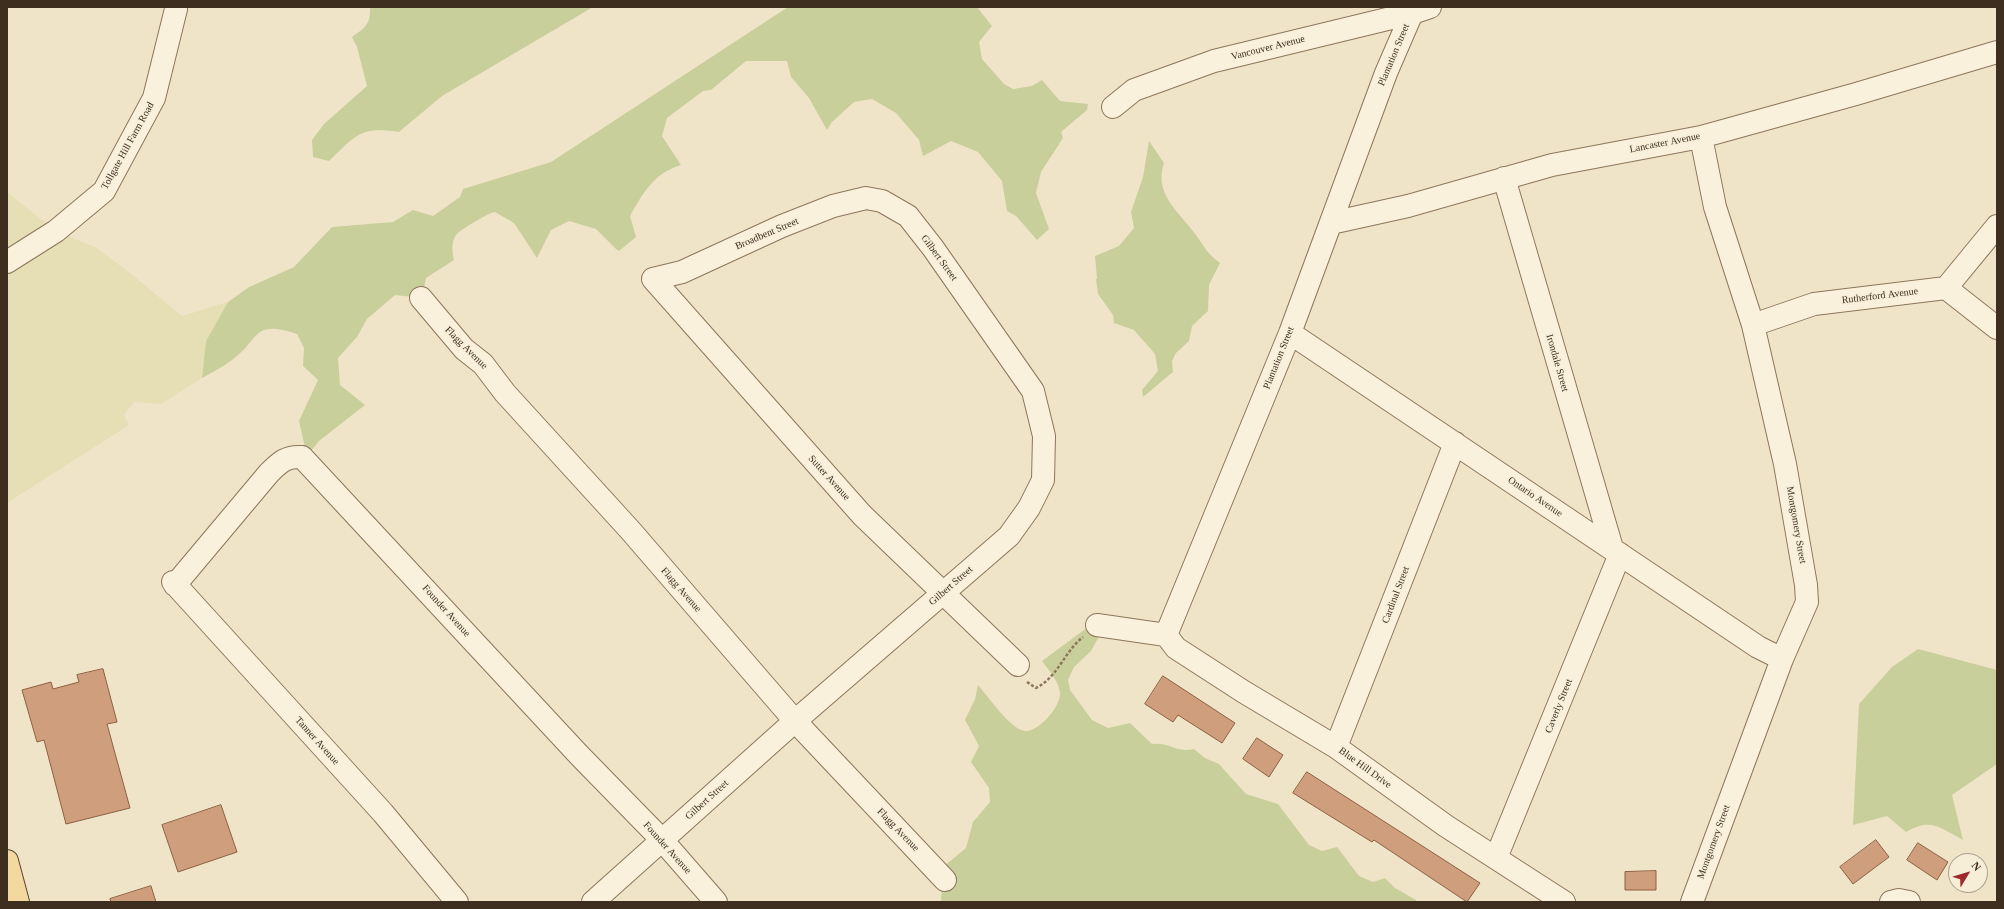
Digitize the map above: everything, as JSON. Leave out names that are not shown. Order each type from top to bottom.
[{"type":"main road","points":[[7,861],[18,902]]},
{"type":"street","name":"Tollgate Hill Farm Road","points":[[7,262],[56,231],[104,191],[154,98],[176,9]]},
{"type":"street","name":"Vancouver Avenue","points":[[1113,107],[1134,90],[1214,62],[1421,10]]},
{"type":"street","name":"Plantation Street","points":[[1166,635],[1290,333],[1386,73],[1421,10]]},
{"type":"street","name":"Lancaster Avenue","points":[[1331,223],[1408,206],[1552,165],[1701,137],[1856,94],[1997,52]]},
{"type":"street","name":"Montgomery Street","points":[[1692,902],[1782,659],[1808,602],[1785,464],[1753,324],[1715,206],[1701,137]]},
{"type":"street","name":"Irondale Street","points":[[1504,178],[1616,551]]},
{"type":"street","name":"Broadbent Street","points":[[653,279],[682,272],[782,226],[833,206],[866,198],[882,201]]},
{"type":"street","name":"Gilbert Street","points":[[593,902],[795,721],[1009,536],[1029,508],[1044,480],[1044,436],[1033,391],[933,248],[908,216],[882,201]]},
{"type":"street","points":[[1997,226],[1946,288],[1997,328]]},
{"type":"street","name":"Sutter Avenue","points":[[653,279],[862,515],[942,594],[1018,665]]},
{"type":"street","name":"Rutherford Avenue","points":[[1753,324],[1814,304],[1946,288]]},
{"type":"street","name":"Flagg Avenue","points":[[421,298],[464,349],[483,364],[505,393],[630,530],[795,721],[945,880]]},
{"type":"street","name":"Ontario Avenue","points":[[1290,333],[1455,442],[1758,647],[1782,659]]},
{"type":"street","name":"Cardinal Street","points":[[1336,747],[1455,442]]},
{"type":"street","name":"Founder Avenue","points":[[174,584],[269,473],[283,460],[291,456],[302,457],[568,743],[662,840],[716,902]]},
{"type":"street","name":"Caverly Street","points":[[1496,858],[1616,551]]},
{"type":"street","name":"Tanner Avenue","points":[[174,584],[383,813],[457,902]]},
{"type":"street","points":[[1097,625],[1166,635]]},
{"type":"street","name":"Blue Hill Drive","points":[[1166,635],[1176,648],[1244,692],[1336,747],[1446,826],[1564,902]]},
{"type":"street","points":[[1891,902],[1899,900],[1909,902]]},
{"type":"path","points":[[1018,665],[1023,680],[1036,688],[1046,683],[1074,644],[1097,625]]},
{"type":"shaded area","points":[[7,192],[56,231],[97,248],[182,316],[228,302],[206,341],[202,378],[161,404],[134,402],[124,415],[129,425],[7,503]]},
{"type":"green space","points":[[370,7],[593,7],[442,96],[399,132],[375,130],[366,132],[352,139],[329,161],[313,157],[312,140],[324,124],[367,86],[357,47],[352,37],[368,22]]},
{"type":"green space","points":[[788,7],[977,7],[992,26],[979,42],[982,59],[1004,84],[1013,89],[1032,86],[1042,80],[1060,101],[1088,104],[1087,110],[1061,132],[1063,138],[1041,172],[1036,193],[1049,229],[1037,240],[1016,216],[1007,211],[1002,181],[978,152],[951,141],[923,156],[919,140],[896,113],[872,99],[854,102],[832,122],[827,130],[809,98],[791,77],[787,61],[746,61],[711,90],[703,91],[667,118],[662,136],[681,165],[663,173],[650,185],[630,216],[636,237],[619,251],[596,229],[569,221],[551,230],[537,258],[514,223],[495,212],[481,218],[456,235],[452,250],[454,260],[426,278],[422,298],[395,295],[367,319],[357,337],[338,358],[340,385],[365,405],[319,441],[307,456],[299,421],[318,380],[303,366],[304,348],[297,334],[282,330],[264,330],[232,360],[202,378],[206,341],[228,302],[249,287],[294,267],[332,227],[393,222],[413,210],[433,216],[460,197],[463,189],[551,162]]},
{"type":"green space","points":[[1149,141],[1164,163],[1162,184],[1165,194],[1206,250],[1220,263],[1209,285],[1208,311],[1192,326],[1189,341],[1176,353],[1172,361],[1173,372],[1143,397],[1142,390],[1158,371],[1155,354],[1134,330],[1114,323],[1113,315],[1098,294],[1095,256],[1119,246],[1134,228],[1131,212],[1143,177]]},
{"type":"green space","points":[[1088,627],[1103,629],[1091,651],[1074,667],[1068,680],[1070,690],[1092,720],[1108,728],[1130,723],[1152,744],[1164,744],[1182,750],[1194,749],[1205,758],[1219,764],[1246,794],[1278,804],[1309,845],[1322,851],[1337,847],[1359,876],[1373,882],[1385,878],[1395,888],[1416,900],[1416,902],[941,902],[942,883],[937,872],[966,848],[973,822],[990,802],[989,788],[971,762],[979,746],[965,720],[975,699],[978,685],[1013,725],[1025,731],[1037,727],[1053,711],[1057,705],[1060,693],[1056,680],[1042,661]]},
{"type":"green space","points":[[1918,649],[1997,670],[1997,764],[1952,795],[1963,840],[1941,828],[1929,825],[1922,825],[1906,832],[1887,816],[1853,825],[1859,704],[1892,667]]},
{"type":"building","points":[[103,669],[117,722],[107,724],[130,808],[66,824],[44,740],[37,742],[22,690],[51,682],[53,689],[79,682],[77,675]]},
{"type":"building","points":[[1163,676],[1235,723],[1222,743],[1178,715],[1173,722],[1145,704]]},
{"type":"building","points":[[1257,738],[1283,755],[1269,777],[1243,759]]},
{"type":"building","points":[[1307,772],[1480,883],[1467,902],[1374,840],[1372,842],[1293,793]]},
{"type":"building","points":[[221,805],[237,852],[178,872],[162,825]]},
{"type":"building","points":[[1876,840],[1889,857],[1853,884],[1840,867]]},
{"type":"building","points":[[1918,843],[1948,862],[1937,880],[1907,860]]},
{"type":"building","points":[[1656,871],[1656,890],[1625,890],[1625,872]]},
{"type":"building","points":[[151,886],[156,902],[111,902],[110,899]]}]
